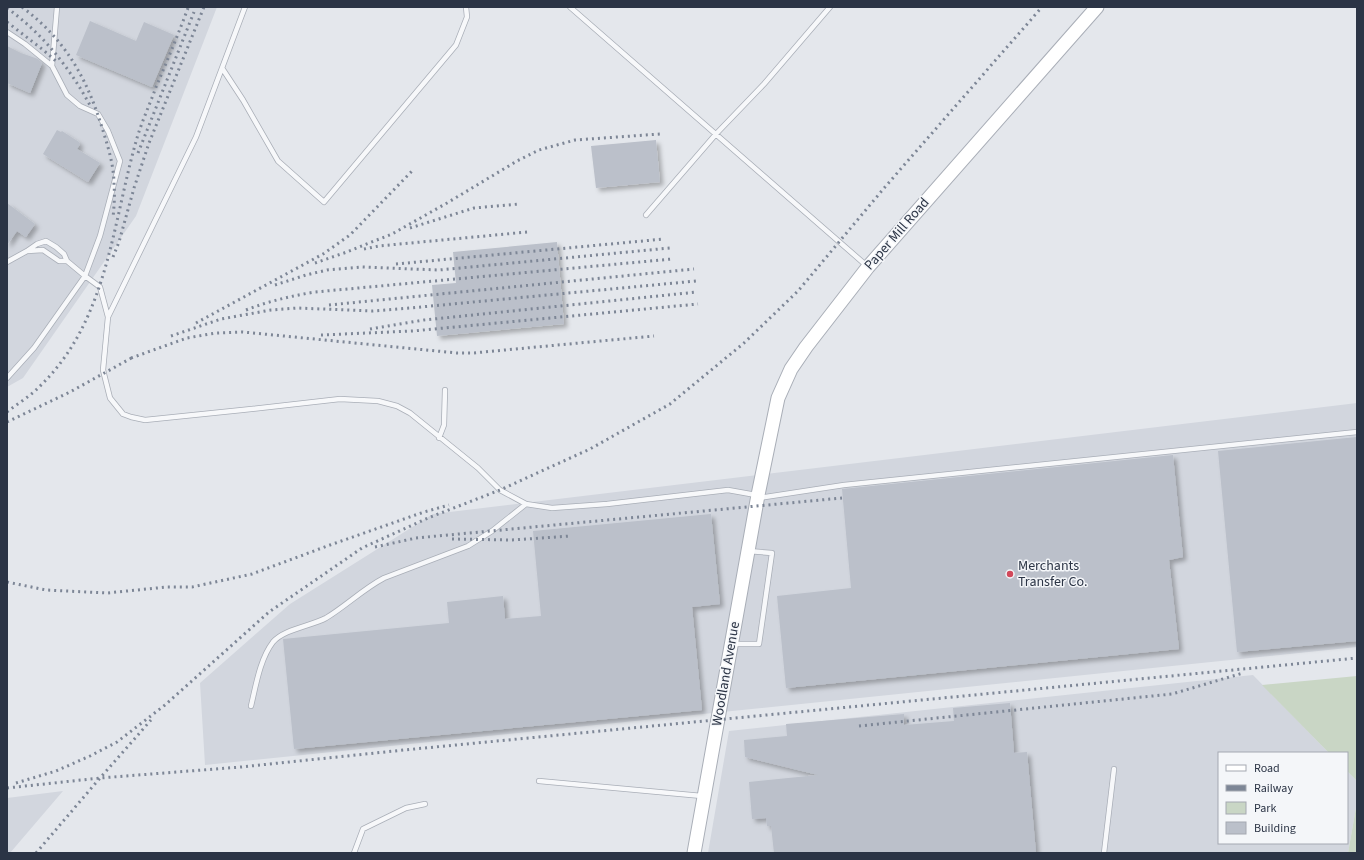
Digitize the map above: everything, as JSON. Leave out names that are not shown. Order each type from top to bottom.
[{"type":"street","name":"Paper Mill Road","points":[[757,497],[778,398],[791,369],[806,347],[868,267],[1097,7]]},
{"type":"street","name":"Woodland Avenue","points":[[694,853],[757,497]]},
{"type":"lane","points":[[52,66],[57,7]]},
{"type":"lane","points":[[108,317],[196,137],[245,7]]},
{"type":"lane","points":[[222,68],[244,100],[278,161],[324,202],[456,45],[467,17],[466,7]]},
{"type":"lane","points":[[570,7],[868,267]]},
{"type":"lane","points":[[646,215],[716,134],[764,84],[830,7]]},
{"type":"lane","points":[[7,32],[25,44],[52,66],[67,95],[80,106],[98,114],[108,131],[120,161],[100,236],[85,276],[34,348],[7,378]]},
{"type":"lane","points":[[7,262],[28,251],[37,244],[46,241],[56,247],[64,254],[67,261],[100,287],[108,317],[103,370],[110,398],[123,414],[145,420],[340,399],[378,401],[397,406],[410,413],[439,438],[478,468],[500,490],[526,504],[552,508],[607,504],[728,490],[757,497],[844,485],[1357,432]]},
{"type":"lane","points":[[28,251],[43,250],[59,261],[67,261]]},
{"type":"lane","points":[[439,438],[444,425],[445,390]]},
{"type":"lane","points":[[251,706],[266,654],[274,642],[281,636],[325,618],[371,585],[384,578],[468,546],[492,531],[526,504]]},
{"type":"lane","points":[[731,644],[759,644],[772,553],[748,551]]},
{"type":"lane","points":[[1104,853],[1114,769]]},
{"type":"lane","points":[[539,781],[704,796]]},
{"type":"lane","points":[[354,853],[363,829],[406,808],[425,804]]},
{"type":"shaded area","points":[[7,7],[217,7],[136,216],[23,378],[7,387]]},
{"type":"shaded area","points":[[1357,403],[1357,647],[205,765],[200,683],[290,604],[433,514]]},
{"type":"shaded area","points":[[1253,675],[1328,752],[1218,752],[1218,844],[1348,844],[1348,772],[1357,781],[1357,802],[1348,853],[708,853],[729,731]]},
{"type":"shaded area","points":[[63,791],[10,853],[7,853],[7,798]]},
{"type":"green space","points":[[1357,676],[1357,781],[1348,772],[1348,752],[1328,752],[1262,685]]},
{"type":"green space","points":[[1357,802],[1357,853],[1348,853]]},
{"type":"building","points":[[90,21],[136,41],[144,22],[174,35],[152,87],[76,55]]},
{"type":"building","points":[[7,46],[38,59],[42,63],[30,93],[7,83]]},
{"type":"building","points":[[57,130],[62,131],[79,142],[80,144],[77,149],[100,163],[88,182],[43,154]]},
{"type":"building","points":[[656,140],[660,182],[596,188],[591,146]]},
{"type":"building","points":[[7,203],[35,224],[26,237],[17,231],[7,245]]},
{"type":"building","points":[[557,242],[564,324],[437,336],[432,285],[456,283],[453,252]]},
{"type":"building","points":[[1357,437],[1357,641],[1237,652],[1218,451]]},
{"type":"building","name":"Merchants Transfer Co.","points":[[1173,455],[1183,557],[1169,560],[1179,649],[786,688],[777,596],[851,588],[842,489]]},
{"type":"building","points":[[711,514],[720,604],[692,607],[702,710],[294,749],[283,639],[449,623],[447,602],[503,596],[505,619],[541,616],[533,531]]},
{"type":"building","points":[[1010,703],[1014,753],[1027,752],[1036,853],[774,853],[771,826],[767,826],[766,818],[752,819],[749,782],[818,775],[745,757],[744,740],[787,736],[786,724],[904,714],[904,725],[954,721],[953,708]]},
{"type":"railway","points":[[22,7],[38,20],[64,48],[74,63],[91,96],[98,114],[112,165],[114,178],[113,218]]},
{"type":"railway","points":[[113,257],[119,242],[134,188],[149,143],[204,7]]},
{"type":"railway","points":[[16,783],[56,771],[117,742],[165,705],[269,612],[362,548],[428,518],[500,490],[590,449],[670,404],[744,343],[798,291],[885,187],[1042,7]]},
{"type":"railway","points":[[7,8],[44,40],[65,65],[91,107]]},
{"type":"railway","points":[[7,412],[38,388],[61,362],[79,333],[93,303],[113,237],[128,171],[139,132],[188,8]]},
{"type":"railway","points":[[138,153],[194,12]]},
{"type":"railway","points":[[7,22],[57,62]]},
{"type":"railway","points":[[315,263],[392,234],[517,161],[539,150],[575,140],[660,134]]},
{"type":"railway","points":[[196,323],[323,254],[350,235],[412,171]]},
{"type":"railway","points":[[410,228],[474,208],[519,204]]},
{"type":"railway","points":[[364,249],[379,246],[527,232]]},
{"type":"railway","points":[[396,264],[664,239]]},
{"type":"railway","points":[[275,285],[327,270],[362,267],[439,270],[670,248]]},
{"type":"railway","points":[[246,310],[280,299],[315,292],[672,259]]},
{"type":"railway","points":[[329,305],[694,269]]},
{"type":"railway","points":[[171,336],[221,319],[271,310],[297,308],[373,311],[696,281]]},
{"type":"railway","points":[[370,329],[424,320],[697,292]]},
{"type":"railway","points":[[321,335],[413,331],[698,304]]},
{"type":"railway","points":[[131,358],[187,338],[216,333],[243,332],[457,353],[473,353],[654,336]]},
{"type":"railway","points":[[7,422],[70,392],[135,356]]},
{"type":"railway","points":[[375,547],[416,538],[842,498]]},
{"type":"railway","points":[[7,582],[46,590],[107,593],[167,587],[192,587],[252,574],[424,512],[449,505]]},
{"type":"railway","points":[[452,539],[512,540],[571,536]]},
{"type":"railway","points":[[7,788],[100,778],[241,767],[1357,658]]},
{"type":"railway","points":[[859,726],[1172,694],[1243,673]]},
{"type":"railway","points":[[36,853],[151,720]]},
{"type":"place","name":"Merchants Transfer Co.","points":[[1010,574]]}]
